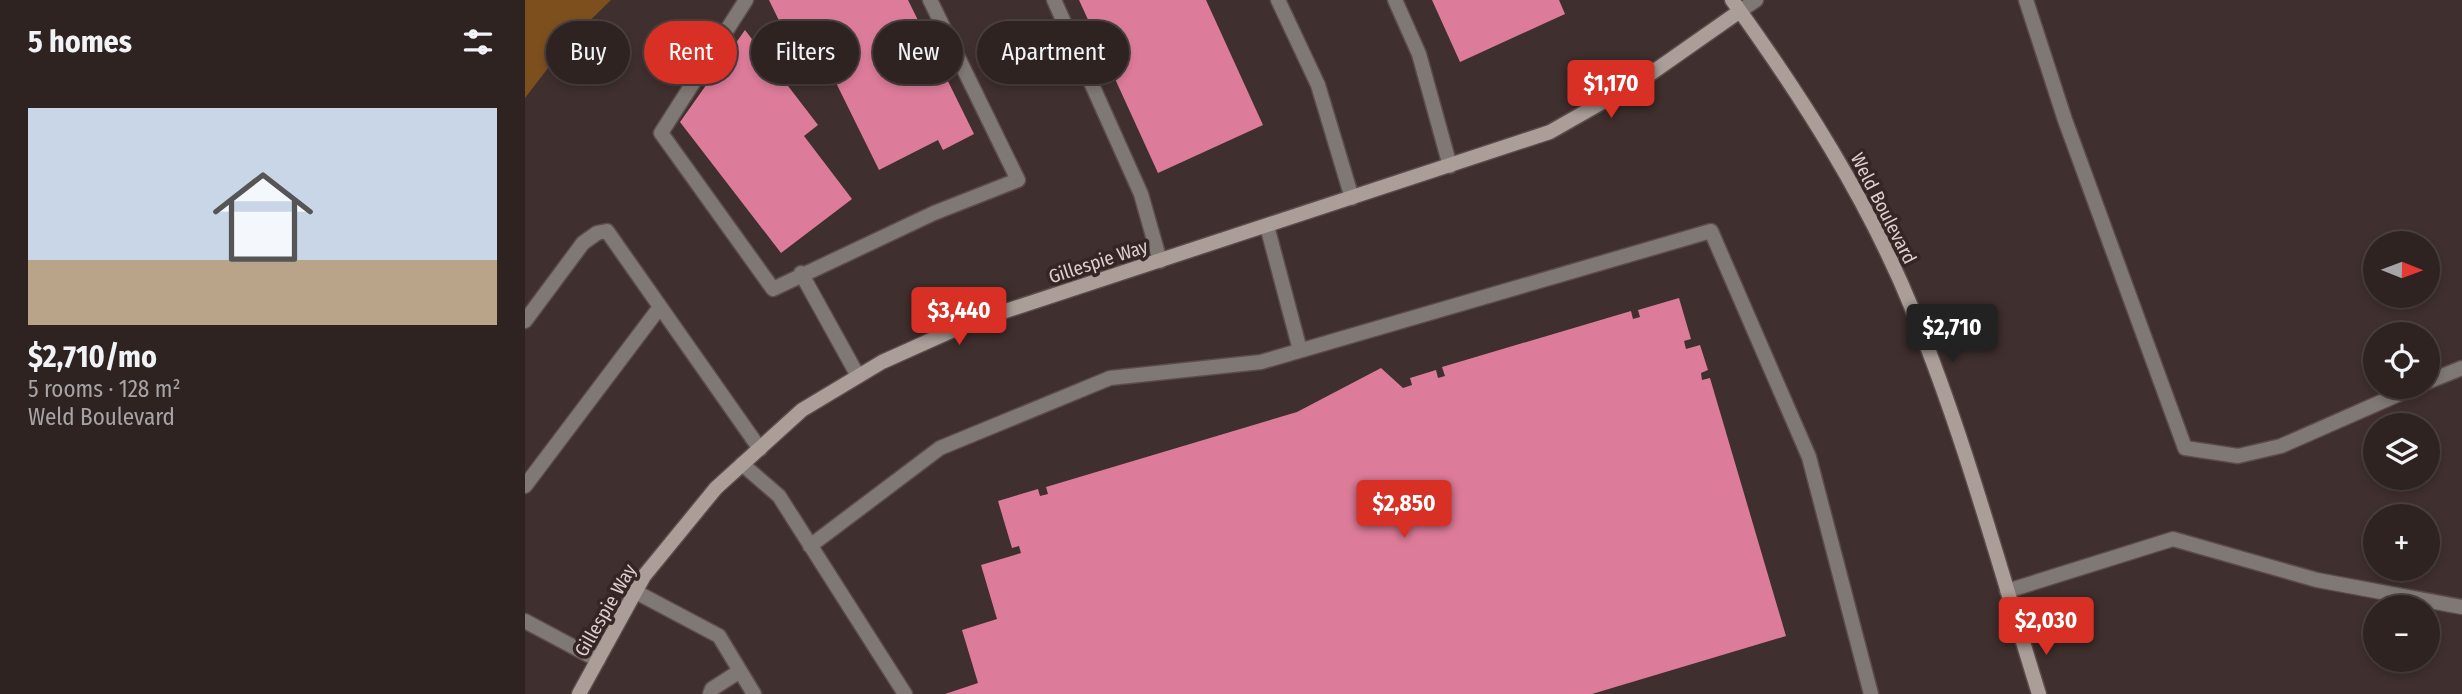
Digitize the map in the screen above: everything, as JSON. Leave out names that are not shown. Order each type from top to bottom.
[{"type":"street","name":"Gillespie Way","points":[[579,694],[644,576],[716,488],[802,410],[858,376],[882,362],[969,323],[1535,138],[1569,123],[1643,79],[1736,6]]},
{"type":"street","name":"Weld Boulevard","points":[[1736,6],[1818,127],[1893,266],[1937,374],[2039,694]]},
{"type":"lane","points":[[746,0],[661,133],[773,289],[934,213],[1017,180],[930,0]]},
{"type":"lane","points":[[1054,0],[1141,194],[1160,261]]},
{"type":"lane","points":[[1278,0],[1318,85],[1352,198]]},
{"type":"lane","points":[[1395,0],[1419,54],[1450,166]]},
{"type":"lane","points":[[1736,6],[1756,0]]},
{"type":"lane","points":[[2026,0],[2065,120],[2185,448],[2238,456],[2281,446],[2388,399]]},
{"type":"lane","points":[[1267,226],[1300,350]]},
{"type":"lane","points":[[810,546],[940,447],[1110,378],[1261,362],[1711,231],[1809,457],[1871,694]]},
{"type":"lane","points":[[525,321],[583,243],[597,233],[607,232],[760,449]]},
{"type":"lane","points":[[801,274],[858,376]]},
{"type":"lane","points":[[525,486],[660,307]]},
{"type":"lane","points":[[2440,377],[2462,368]]},
{"type":"lane","points":[[742,464],[779,496],[905,694]]},
{"type":"lane","points":[[2007,591],[2172,539],[2317,580],[2462,607]]},
{"type":"lane","points":[[636,592],[719,636],[754,694]]},
{"type":"lane","points":[[525,621],[597,660]]},
{"type":"lane","points":[[710,694],[712,689],[740,671]]},
{"type":"shaded area","points":[[525,0],[611,0],[590,21],[546,21],[546,71],[525,98]]},
{"type":"building","points":[[769,0],[908,0],[918,21],[873,21],[873,84],[949,84],[974,134],[943,150],[938,140],[879,170],[837,84],[859,84],[859,21],[779,21]]},
{"type":"building","points":[[1079,0],[1206,0],[1263,125],[1158,173],[1117,84],[1129,84],[1129,21],[1089,21]]},
{"type":"building","points":[[1432,0],[1559,0],[1565,14],[1460,62]]},
{"type":"building","points":[[745,30],[751,38],[751,84],[786,84],[818,125],[804,136],[852,199],[781,253],[680,122],[707,84],[737,84],[737,41]]},
{"type":"building","points":[[1679,298],[1691,339],[1684,341],[1686,349],[1700,345],[1708,370],[1701,373],[1702,380],[1710,378],[1786,636],[1592,694],[945,694],[978,683],[962,630],[997,619],[981,565],[1021,553],[1019,546],[1012,548],[998,501],[1038,489],[1040,496],[1048,494],[1046,487],[1297,412],[1381,368],[1403,388],[1412,385],[1410,378],[1436,370],[1438,378],[1445,376],[1442,367],[1631,311],[1633,319],[1640,317],[1638,310]]}]
